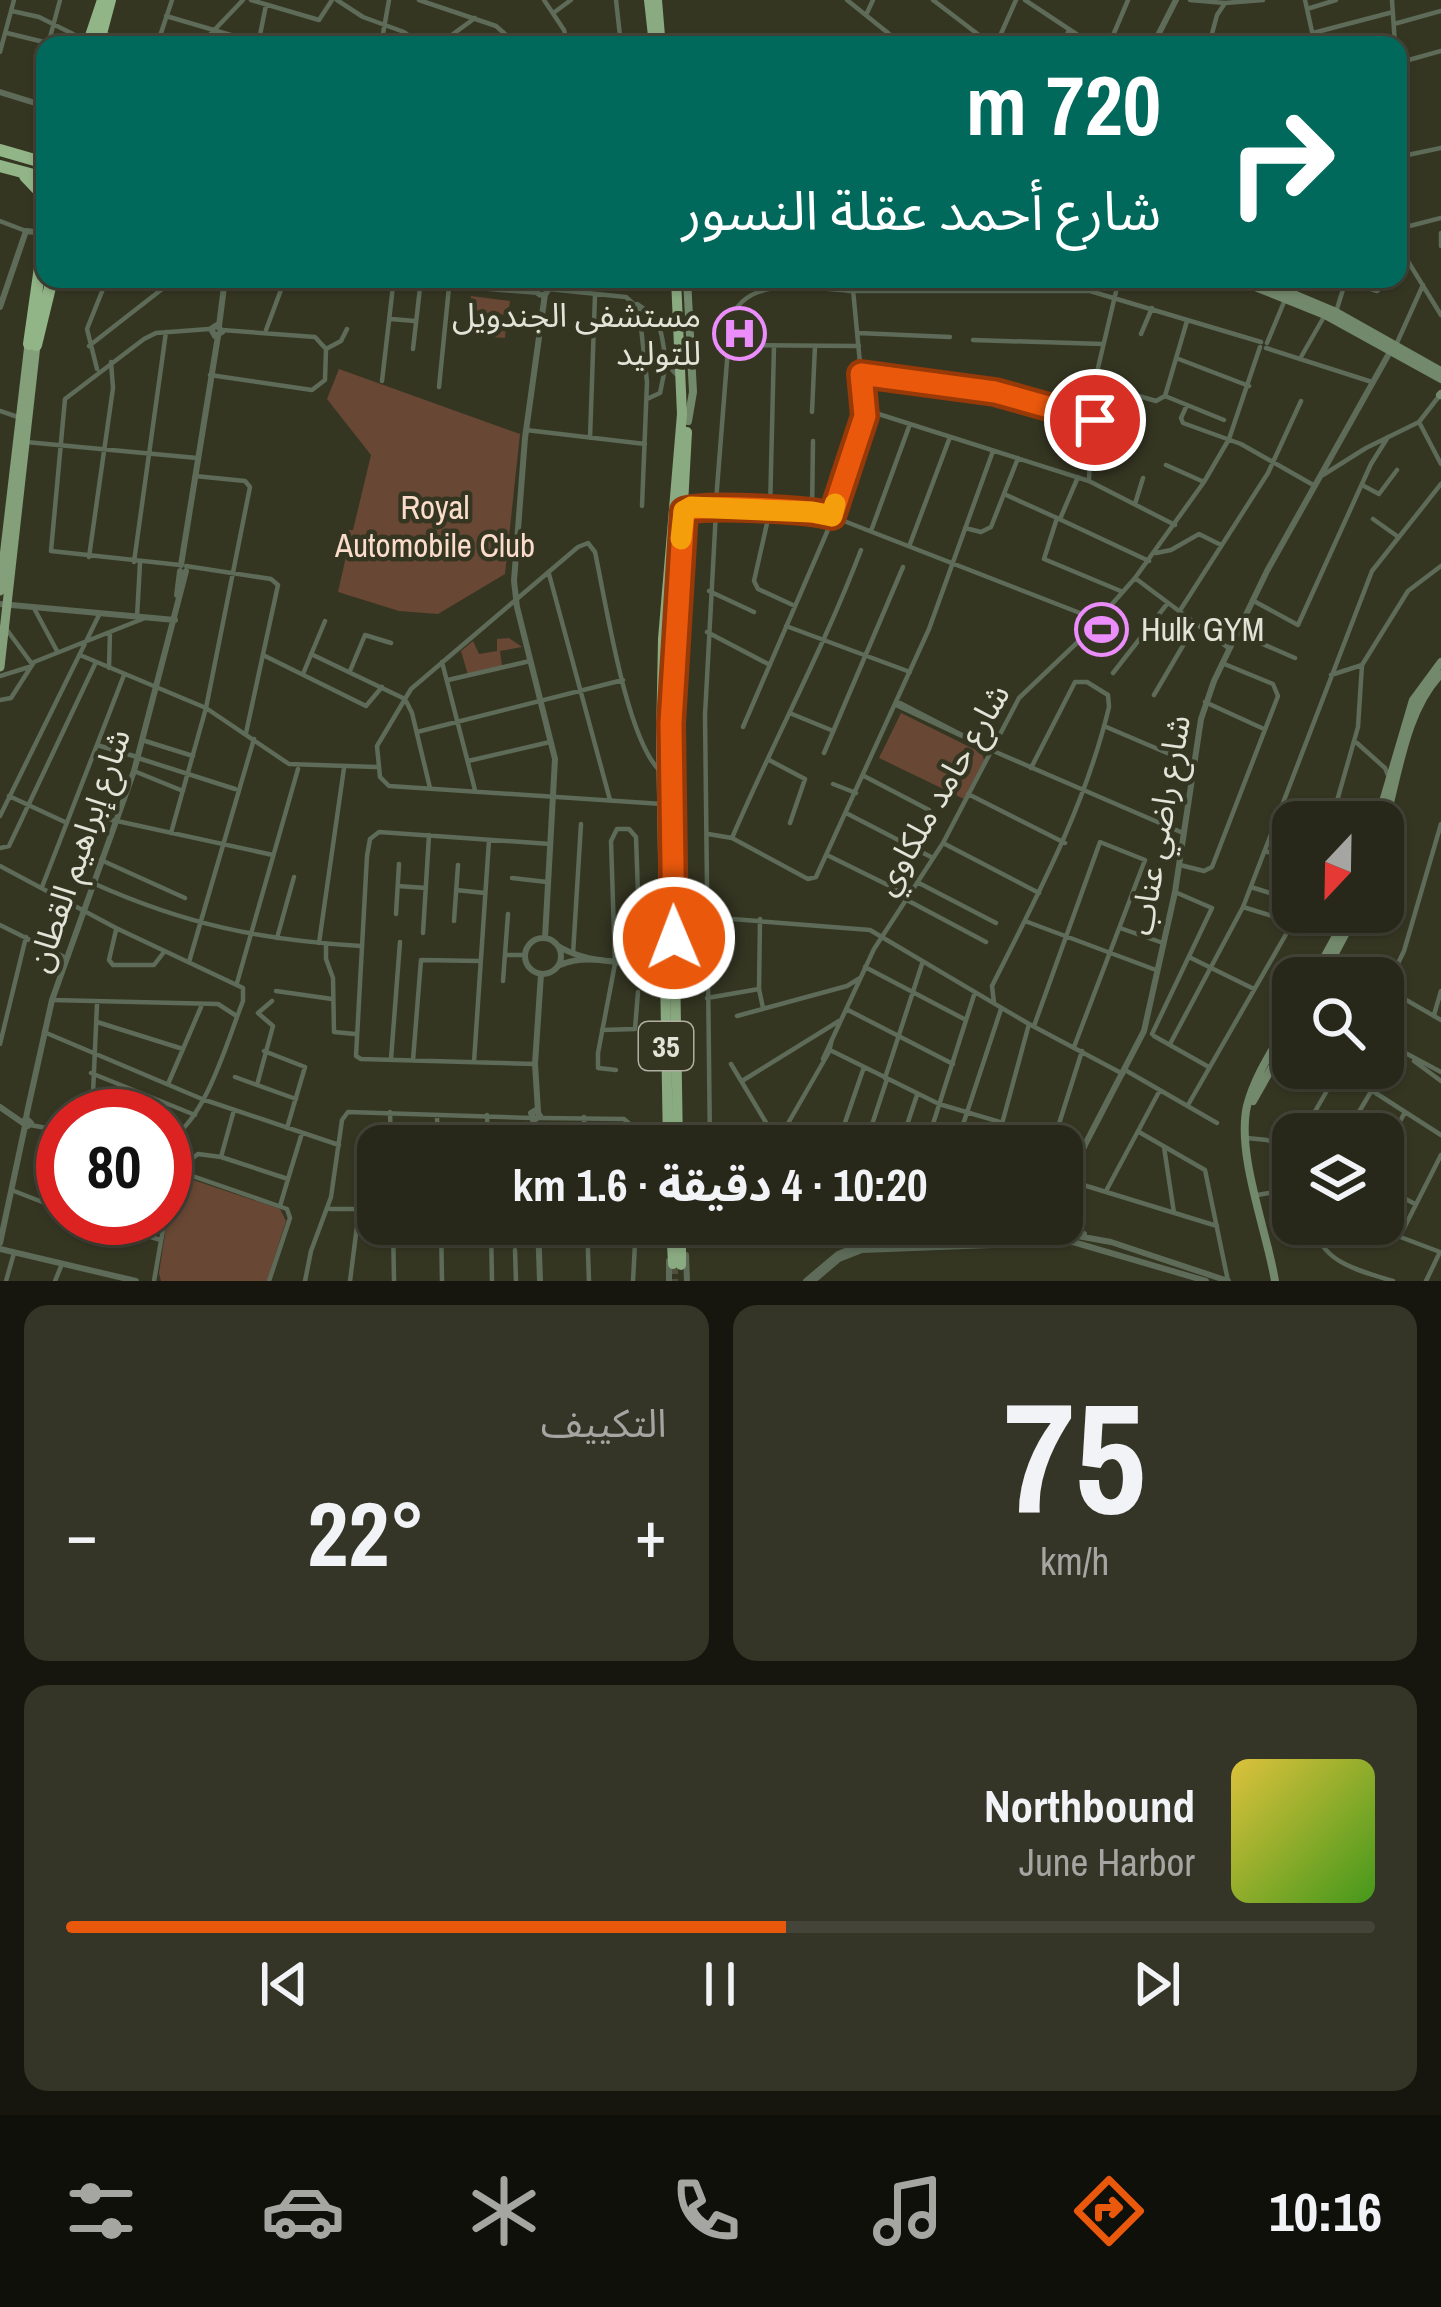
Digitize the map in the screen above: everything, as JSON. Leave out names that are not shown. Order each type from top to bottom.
[{"type":"highway","points":[[98,36],[107,1]]},
{"type":"highway","points":[[649,2],[655,36]]},
{"type":"highway","points":[[3,160],[36,151]]},
{"type":"highway","points":[[22,156],[36,166]]},
{"type":"highway","points":[[3,160],[36,169]]},
{"type":"highway","points":[[3,160],[36,186]]},
{"type":"highway","points":[[33,345],[39,288]]},
{"type":"highway","points":[[33,345],[41,288]]},
{"type":"highway","points":[[33,345],[44,325],[48,288]]},
{"type":"highway","name":"35","points":[[678,1125],[671,723],[684,505],[679,288]]},
{"type":"highway","name":"35","points":[[667,1125],[663,639],[685,421]]},
{"type":"highway","points":[[677,1245],[677,1264]]},
{"type":"main road","points":[[679,288],[677,376],[685,421]]},
{"type":"main road","points":[[680,288],[693,369],[685,421]]},
{"type":"main road","points":[[1260,288],[1331,314]]},
{"type":"main road","points":[[1277,288],[1441,375]]},
{"type":"main road","points":[[0,672],[6,624],[18,605],[5,590],[4,519],[33,345]]},
{"type":"main road","points":[[5,590],[26,442],[33,345]]},
{"type":"main road","points":[[1384,801],[1415,695],[1441,662]]},
{"type":"main road","points":[[1391,801],[1415,717],[1441,674]]},
{"type":"main road","points":[[1272,1053],[1253,1089],[1246,1138],[1275,1281]]},
{"type":"main road","points":[[1246,1119],[1272,1066]]},
{"type":"street","points":[[0,52],[14,0]]},
{"type":"street","points":[[51,36],[60,0]]},
{"type":"street","points":[[160,36],[172,0]]},
{"type":"street","points":[[208,36],[247,0],[319,20],[335,0],[410,36]]},
{"type":"street","points":[[383,36],[389,0]]},
{"type":"street","points":[[419,0],[501,29],[503,36]]},
{"type":"street","points":[[544,0],[564,36]]},
{"type":"street","points":[[554,12],[571,0]]},
{"type":"street","points":[[616,0],[620,36]]},
{"type":"street","points":[[848,0],[892,36]]},
{"type":"street","points":[[866,15],[873,0]]},
{"type":"street","points":[[933,0],[982,36]]},
{"type":"street","points":[[999,36],[1020,0],[1079,36]]},
{"type":"street","points":[[1113,36],[1127,3],[1115,0]]},
{"type":"street","points":[[1158,36],[1176,0]]},
{"type":"street","points":[[1190,0],[1199,4],[1264,0]]},
{"type":"street","points":[[1305,0],[1314,36]]},
{"type":"street","points":[[1307,9],[1336,0]]},
{"type":"street","points":[[1392,0],[1395,36]]},
{"type":"street","points":[[1211,36],[1225,3]]},
{"type":"street","points":[[262,36],[266,5]]},
{"type":"street","points":[[12,11],[80,36]]},
{"type":"street","points":[[1394,24],[1441,11]]},
{"type":"street","points":[[1313,32],[1393,12]]},
{"type":"street","points":[[166,16],[231,36]]},
{"type":"street","points":[[450,36],[475,18]]},
{"type":"street","points":[[1066,36],[1069,30]]},
{"type":"street","points":[[6,32],[36,41]]},
{"type":"street","points":[[1407,60],[1441,51]]},
{"type":"street","points":[[0,92],[36,103]]},
{"type":"street","points":[[1407,156],[1441,146]]},
{"type":"street","points":[[1407,227],[1441,218]]},
{"type":"street","points":[[0,221],[36,232]]},
{"type":"street","points":[[0,307],[26,231]]},
{"type":"street","points":[[1441,233],[1441,246]]},
{"type":"street","points":[[1408,261],[1441,315]]},
{"type":"street","points":[[1393,347],[1423,285]]},
{"type":"street","points":[[98,371],[88,346],[88,320],[103,288]]},
{"type":"street","points":[[88,346],[165,288]]},
{"type":"street","name":"شارع إبراهيم القطان","points":[[0,1246],[52,1000],[134,771],[174,621],[222,288]]},
{"type":"street","points":[[266,332],[282,288]]},
{"type":"street","points":[[382,382],[393,288]]},
{"type":"street","points":[[412,349],[419,288]]},
{"type":"street","points":[[439,387],[449,288]]},
{"type":"street","points":[[543,288],[526,430],[515,600],[555,763],[544,938]]},
{"type":"street","points":[[546,288],[629,298],[661,326],[665,379],[658,397],[647,399]]},
{"type":"street","points":[[1089,481],[1094,383],[1117,288]]},
{"type":"street","points":[[1301,357],[1331,314],[1340,288]]},
{"type":"street","points":[[710,1125],[707,632],[728,345],[732,314],[750,293],[778,289],[1090,291],[1372,382]]},
{"type":"street","points":[[742,727],[832,516],[866,410],[852,290]]},
{"type":"street","points":[[590,438],[595,295]]},
{"type":"street","name":"شارع حامد ملكاوي","points":[[788,1125],[865,967],[943,843],[1024,692],[1135,578],[1204,482],[1229,439],[1286,297]]},
{"type":"street","points":[[637,304],[647,399],[642,506]]},
{"type":"street","points":[[1141,334],[1152,308]]},
{"type":"street","points":[[389,319],[416,320]]},
{"type":"street","points":[[1166,396],[1188,319]]},
{"type":"street","points":[[326,350],[339,344],[347,329]]},
{"type":"street","points":[[144,617],[137,563],[166,332]]},
{"type":"street","points":[[210,375],[315,389],[325,380],[326,350],[315,337],[166,332],[144,339],[98,371],[65,399],[49,547],[57,554],[236,574],[271,579],[278,585],[246,733]]},
{"type":"street","points":[[858,333],[950,338]]},
{"type":"street","points":[[973,340],[1103,344]]},
{"type":"street","points":[[728,345],[859,346]]},
{"type":"street","points":[[774,346],[770,510],[754,584],[795,606]]},
{"type":"street","points":[[812,412],[815,346]]},
{"type":"street","name":"شارع راضي عناب","points":[[1083,1151],[1148,1032],[1205,702],[1227,647],[1393,347]]},
{"type":"street","points":[[665,379],[677,376],[666,358]]},
{"type":"street","points":[[1176,358],[1249,386]]},
{"type":"street","points":[[89,557],[113,388],[111,362]]},
{"type":"street","points":[[861,374],[984,390],[1132,432]]},
{"type":"street","points":[[1094,383],[1156,400],[1166,396],[1224,420]]},
{"type":"street","points":[[1187,405],[1182,422],[1317,482],[1419,422],[1441,394]]},
{"type":"street","points":[[1179,612],[1274,462],[1301,401]]},
{"type":"street","points":[[866,410],[1089,481],[1176,526]]},
{"type":"street","points":[[0,411],[21,418]]},
{"type":"street","points":[[1419,422],[1441,464]]},
{"type":"street","points":[[871,531],[910,424]]},
{"type":"street","points":[[526,430],[645,444]]},
{"type":"street","points":[[909,546],[950,437]]},
{"type":"street","points":[[1252,600],[1298,625],[1361,485],[1388,437]]},
{"type":"street","points":[[812,512],[813,441]]},
{"type":"street","points":[[26,442],[197,458]]},
{"type":"street","points":[[708,833],[732,838],[811,879],[817,877],[950,576],[963,527],[993,451]]},
{"type":"street","points":[[963,527],[988,530],[1018,458]]},
{"type":"street","points":[[1166,465],[1204,482]]},
{"type":"street","points":[[1361,485],[1378,494],[1397,470]]},
{"type":"street","points":[[171,833],[236,574],[249,484],[195,476]]},
{"type":"street","points":[[1078,477],[1044,559],[1123,592]]},
{"type":"street","points":[[1136,504],[1143,478]]},
{"type":"street","points":[[1170,1044],[1243,907],[1372,571],[1441,484]]},
{"type":"street","points":[[1004,494],[1149,561]]},
{"type":"street","points":[[684,505],[832,516],[1098,620]]},
{"type":"street","points":[[1373,519],[1397,536]]},
{"type":"street","points":[[1156,553],[1199,534],[1222,545]]},
{"type":"street","points":[[662,772],[646,754],[623,680],[595,553],[588,543],[442,662],[404,699],[378,743],[378,767],[386,785],[662,804]]},
{"type":"street","points":[[732,838],[757,778],[792,714],[861,550]]},
{"type":"street","points":[[1336,801],[1356,738],[1362,665],[1408,591],[1441,566]]},
{"type":"street","points":[[824,753],[904,567]]},
{"type":"street","points":[[548,573],[610,800]]},
{"type":"street","points":[[1135,578],[1227,647]]},
{"type":"street","points":[[5,590],[57,651]]},
{"type":"street","points":[[709,591],[754,613]]},
{"type":"street","points":[[1113,674],[1167,604]]},
{"type":"street","points":[[18,605],[174,621]]},
{"type":"street","points":[[0,815],[100,613]]},
{"type":"street","points":[[0,672],[31,666],[144,617]]},
{"type":"street","points":[[303,674],[325,621]]},
{"type":"street","points":[[6,624],[31,666]]},
{"type":"street","points":[[1154,695],[1195,625]]},
{"type":"street","points":[[786,626],[910,672]]},
{"type":"street","points":[[109,668],[110,632]]},
{"type":"street","points":[[707,632],[770,665]]},
{"type":"street","points":[[1235,632],[1295,658]]},
{"type":"street","points":[[350,670],[365,635],[391,643]]},
{"type":"street","points":[[311,654],[404,699],[430,788]]},
{"type":"street","points":[[80,655],[206,708],[285,762],[378,767]]},
{"type":"street","points":[[265,656],[368,706],[382,686]]},
{"type":"street","points":[[448,680],[530,661]]},
{"type":"street","points":[[2,849],[28,806],[96,662]]},
{"type":"street","points":[[442,662],[475,791]]},
{"type":"street","points":[[1180,865],[1204,872],[1212,867],[1278,698],[1277,687],[1221,662]]},
{"type":"street","points":[[1331,675],[1362,665]]},
{"type":"street","points":[[0,700],[12,696],[31,666]]},
{"type":"street","points":[[41,887],[124,675]]},
{"type":"street","points":[[417,732],[623,680]]},
{"type":"street","points":[[932,1125],[967,1020],[986,994],[1065,843],[1085,793],[1110,698],[1078,680],[1031,768]]},
{"type":"street","points":[[1205,702],[1264,729]]},
{"type":"street","points":[[897,703],[1085,793],[1183,833]]},
{"type":"street","points":[[792,714],[833,731]]},
{"type":"street","points":[[1104,727],[1194,764]]},
{"type":"street","points":[[1356,738],[1362,752],[1385,768],[1390,782]]},
{"type":"street","points":[[188,962],[254,739]]},
{"type":"street","points":[[142,740],[193,755]]},
{"type":"street","points":[[468,761],[551,741]]},
{"type":"street","points":[[97,745],[237,789]]},
{"type":"street","points":[[769,760],[805,779],[790,823]]},
{"type":"street","points":[[237,983],[298,766]]},
{"type":"street","points":[[344,768],[322,944],[334,1032],[356,1034]]},
{"type":"street","points":[[134,771],[183,790]]},
{"type":"street","points":[[864,776],[929,810]]},
{"type":"street","points":[[833,784],[856,793]]},
{"type":"street","points":[[968,794],[1065,843]]},
{"type":"street","points":[[9,796],[67,823]]},
{"type":"street","points":[[846,814],[934,858]]},
{"type":"street","points":[[94,816],[273,855]]},
{"type":"street","points":[[573,954],[581,824]]},
{"type":"street","points":[[1401,957],[1441,824]]},
{"type":"street","points":[[616,929],[638,925],[636,837],[629,829],[617,830],[611,841],[615,962],[600,1068],[616,1070]]},
{"type":"street","points":[[535,1064],[357,1057],[367,856],[374,834],[550,844]]},
{"type":"street","points":[[423,933],[429,835]]},
{"type":"street","points":[[474,1062],[489,840]]},
{"type":"street","points":[[1002,1123],[1032,1026],[1100,842],[1145,860],[1074,1047]]},
{"type":"street","points":[[943,843],[1039,893]]},
{"type":"street","points":[[1265,851],[1272,853]]},
{"type":"street","points":[[827,855],[986,942]]},
{"type":"street","points":[[101,860],[185,898]]},
{"type":"street","points":[[396,914],[399,864]]},
{"type":"street","points":[[454,921],[458,865]]},
{"type":"street","points":[[0,866],[164,952],[237,983],[244,995],[192,1118]]},
{"type":"street","points":[[277,938],[294,877]]},
{"type":"street","points":[[512,878],[547,882]]},
{"type":"street","points":[[917,882],[996,922]]},
{"type":"street","points":[[93,883],[159,913],[201,923],[277,938],[362,946]]},
{"type":"street","points":[[398,886],[426,888]]},
{"type":"street","points":[[1251,887],[1272,894]]},
{"type":"street","points":[[456,890],[485,893]]},
{"type":"street","points":[[1175,892],[1212,908],[1191,958],[1148,1032],[1208,1067]]},
{"type":"street","points":[[1243,907],[1272,916]]},
{"type":"street","points":[[503,981],[508,914]]},
{"type":"street","points":[[707,917],[866,928],[986,994],[1032,1026],[1217,1123]]},
{"type":"street","points":[[760,919],[763,1007]]},
{"type":"street","points":[[1024,921],[1156,970]]},
{"type":"street","points":[[0,925],[66,958]]},
{"type":"street","points":[[116,928],[109,956],[113,965],[154,965],[164,952]]},
{"type":"street","points":[[1120,928],[1163,943]]},
{"type":"street","points":[[1188,1105],[1287,933]]},
{"type":"street","points":[[0,1044],[26,938]]},
{"type":"street","points":[[541,974],[529,968],[524,955],[530,942],[544,938],[573,954],[645,969],[664,982]]},
{"type":"street","points":[[392,1059],[400,942]]},
{"type":"street","points":[[557,967],[558,946]]},
{"type":"street","points":[[541,974],[569,961],[646,960],[664,951]]},
{"type":"street","points":[[506,956],[524,955]]},
{"type":"street","points":[[1191,958],[1254,988]]},
{"type":"street","points":[[413,1060],[421,960],[480,961]]},
{"type":"street","points":[[871,1125],[924,964]]},
{"type":"street","points":[[865,967],[967,1020]]},
{"type":"street","points":[[535,1125],[541,974]]},
{"type":"street","points":[[737,1016],[847,986],[860,978]]},
{"type":"street","points":[[847,986],[853,994]]},
{"type":"street","points":[[707,998],[759,988]]},
{"type":"street","points":[[277,991],[332,999]]},
{"type":"street","points":[[602,1030],[636,1028],[638,992]]},
{"type":"street","points":[[1434,1015],[1441,992]]},
{"type":"street","points":[[52,1000],[222,1005],[236,1016]]},
{"type":"street","points":[[257,1085],[273,1026],[258,1012],[272,1001]]},
{"type":"street","points":[[1404,1001],[1441,1020]]},
{"type":"street","points":[[91,1089],[97,1004]]},
{"type":"street","points":[[168,1084],[202,1005]]},
{"type":"street","points":[[963,1125],[1002,1008]]},
{"type":"street","points":[[846,1010],[953,1064]]},
{"type":"street","points":[[742,1081],[841,1020]]},
{"type":"street","points":[[95,1021],[183,1048]]},
{"type":"street","points":[[44,1033],[202,1099],[339,1145]]},
{"type":"street","points":[[819,1036],[832,1039],[864,1067],[916,1095],[1007,1125]]},
{"type":"street","points":[[819,1036],[832,1039]]},
{"type":"street","points":[[1058,1125],[1082,1051]]},
{"type":"street","points":[[264,1052],[304,1065],[286,1128]]},
{"type":"street","points":[[1404,1054],[1441,1072]]},
{"type":"street","points":[[1410,1057],[1441,1082]]},
{"type":"street","points":[[731,1064],[766,1125]]},
{"type":"street","points":[[844,1125],[864,1067]]},
{"type":"street","points":[[91,1073],[128,1089]]},
{"type":"street","points":[[235,1077],[296,1099]]},
{"type":"street","points":[[1106,1192],[1160,1090]]},
{"type":"street","points":[[1358,1113],[1371,1090],[1441,1135]]},
{"type":"street","points":[[907,1125],[916,1095]]},
{"type":"street","points":[[0,1107],[36,1124]]},
{"type":"street","points":[[220,1157],[234,1110]]},
{"type":"street","points":[[305,1281],[310,1251],[327,1209],[342,1120],[348,1112],[535,1115],[628,1121],[631,1125]]},
{"type":"street","points":[[390,1112],[390,1125]]},
{"type":"street","points":[[437,1113],[437,1125]]},
{"type":"street","points":[[487,1115],[487,1125]]},
{"type":"street","points":[[584,1118],[584,1125]]},
{"type":"street","points":[[1083,1234],[1228,1281],[1205,1170],[1139,1132]]},
{"type":"street","points":[[280,1206],[302,1133]]},
{"type":"street","points":[[1246,1138],[1272,1142]]},
{"type":"street","points":[[1164,1147],[1174,1213]]},
{"type":"street","points":[[1404,1227],[1441,1155]]},
{"type":"street","points":[[192,1157],[220,1157],[288,1179]]},
{"type":"street","points":[[192,1178],[280,1206],[290,1215],[269,1281]]},
{"type":"street","points":[[1083,1185],[1217,1226]]},
{"type":"street","points":[[14,1191],[36,1200]]},
{"type":"street","points":[[1257,1195],[1272,1192]]},
{"type":"street","points":[[1404,1198],[1415,1204]]},
{"type":"street","points":[[327,1209],[357,1209]]},
{"type":"street","points":[[350,1281],[357,1226]]},
{"type":"street","points":[[1083,1236],[1088,1236]]},
{"type":"street","points":[[1404,1238],[1440,1251],[1426,1281]]},
{"type":"street","points":[[1083,1244],[1206,1281]]},
{"type":"street","points":[[154,1281],[160,1245]]},
{"type":"street","points":[[393,1245],[394,1281]]},
{"type":"street","points":[[441,1245],[442,1281]]},
{"type":"street","points":[[490,1245],[491,1281]]},
{"type":"street","points":[[539,1245],[540,1281]]},
{"type":"street","points":[[588,1245],[589,1281]]},
{"type":"street","points":[[632,1281],[635,1245]]},
{"type":"street","points":[[669,1281],[674,1245]]},
{"type":"street","points":[[680,1245],[687,1281]]},
{"type":"street","points":[[809,1281],[838,1254],[861,1245]]},
{"type":"street","points":[[809,1281],[839,1258],[862,1250],[914,1245]]},
{"type":"street","points":[[1323,1245],[1328,1255],[1393,1281]]},
{"type":"street","points":[[0,1246],[136,1281]]},
{"type":"street","points":[[515,1250],[516,1281]]},
{"type":"street","points":[[4,1281],[14,1253]]},
{"type":"street","points":[[55,1281],[62,1264]]},
{"type":"street","points":[[1358,1281],[1362,1271]]},
{"type":"green space","points":[[471,296],[510,301],[508,315],[499,314],[497,324],[506,326],[505,338],[464,335]]},
{"type":"green space","name":"Royal Automobile Club","points":[[339,369],[520,434],[505,574],[438,614],[399,611],[338,592],[347,530],[353,530],[371,455],[327,399]]},
{"type":"green space","points":[[509,638],[522,647],[500,651],[502,666],[468,675],[461,651],[473,641],[479,654],[497,651],[497,639]]},
{"type":"green space","points":[[901,713],[982,753],[984,760],[964,799],[879,758]]},
{"type":"green space","points":[[192,1180],[280,1209],[286,1221],[267,1281],[161,1281],[163,1245],[192,1245]]},
{"type":"tunnel","points":[[673,1264],[673,1281]]},
{"type":"slow traffic","points":[[681,539],[684,511],[691,507],[832,516],[835,504]]},
{"type":"place","name":"مستشفى الجندويل للتوليد","points":[[740,334]]},
{"type":"place","name":"Hulk GYM","points":[[1102,629]]},
{"type":"route","points":[[674,938],[671,723],[684,511],[742,508],[832,516],[865,416],[861,374],[995,392],[1095,420]]}]
